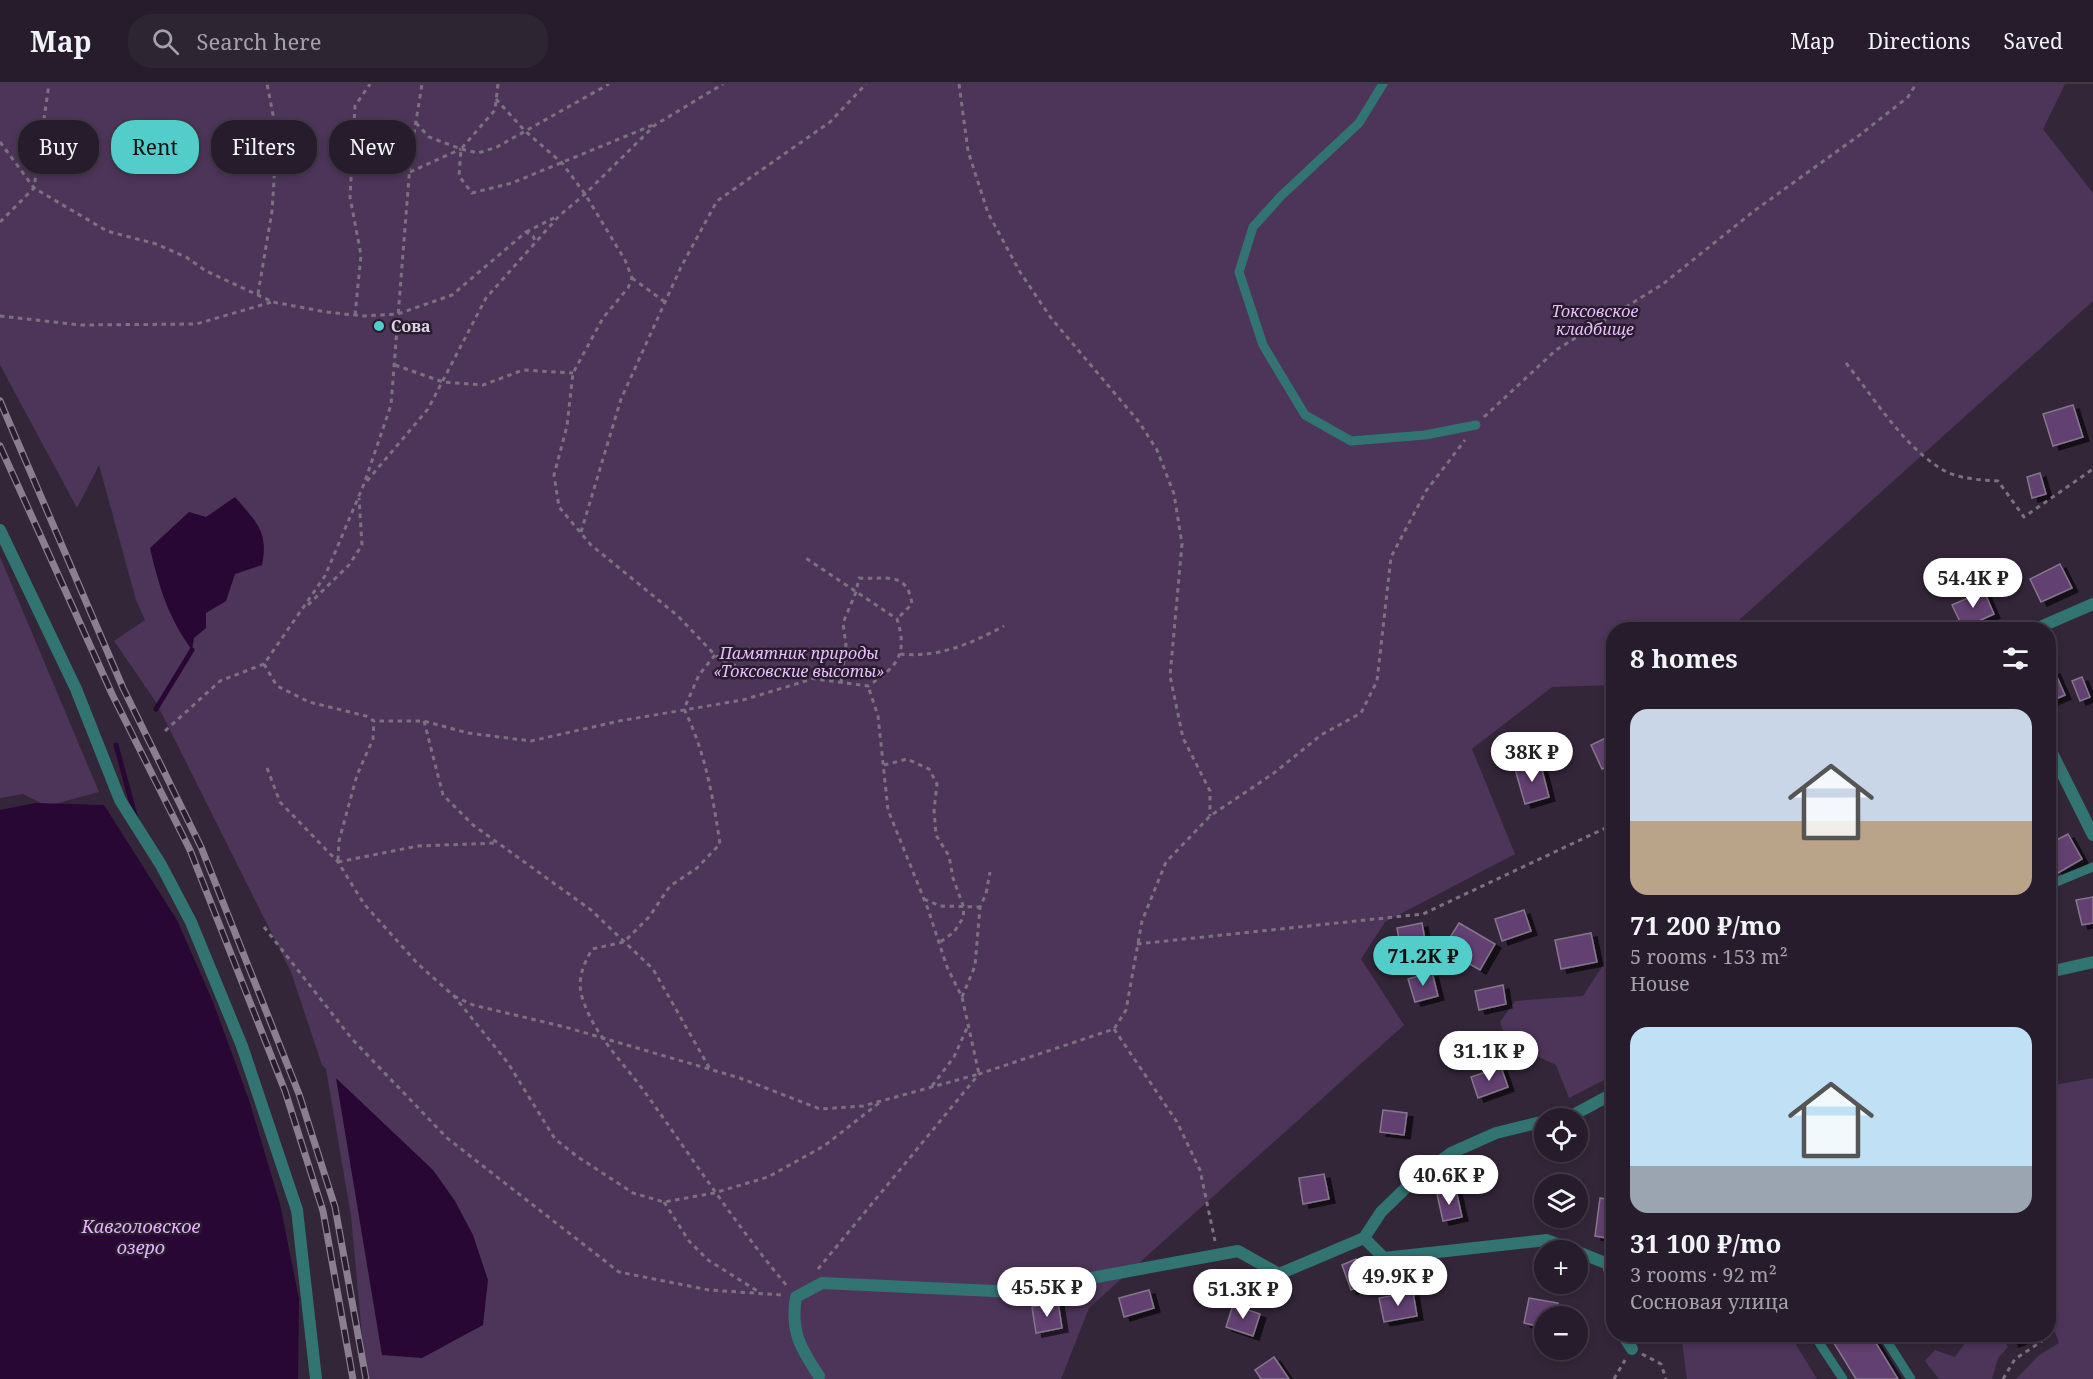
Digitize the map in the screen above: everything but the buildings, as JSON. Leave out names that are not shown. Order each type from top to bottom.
[{"type":"street","points":[[0,530],[76,689],[120,800],[161,864],[191,922],[243,1046],[297,1209],[316,1379]]},
{"type":"street","points":[[2051,622],[2093,604]]},
{"type":"street","points":[[2056,761],[2093,835]]},
{"type":"street","points":[[2056,970],[2093,962]]},
{"type":"street","points":[[1586,1108],[1606,1097]]},
{"type":"street","points":[[820,1378],[800,1348],[792,1316],[796,1297],[822,1283],[1015,1292],[1238,1251],[1279,1274],[1364,1238],[1381,1212],[1413,1180],[1451,1153],[1496,1133],[1534,1124]]},
{"type":"street","points":[[1364,1238],[1384,1258],[1534,1241]]},
{"type":"street","points":[[1588,1256],[1606,1263]]},
{"type":"street","points":[[1628,1342],[1632,1349]]},
{"type":"lane","points":[[1383,84],[1359,123],[1281,196],[1253,227],[1239,272],[1263,345],[1305,415],[1351,441],[1425,435],[1476,425]]},
{"type":"lane","points":[[2056,882],[2093,867]]},
{"type":"lane","points":[[1819,1342],[1843,1379]]},
{"type":"lane","points":[[1887,1342],[1911,1379]]},
{"type":"path","points":[[0,222],[34,188],[49,84]]},
{"type":"path","points":[[258,294],[272,211],[277,135],[267,84]]},
{"type":"path","points":[[354,120],[355,105],[370,84]]},
{"type":"path","points":[[422,84],[416,123],[429,137],[478,153],[497,147],[609,84]]},
{"type":"path","points":[[416,169],[461,149],[495,110],[498,84]]},
{"type":"path","points":[[461,149],[459,176],[472,193],[512,183],[655,124],[723,84]]},
{"type":"path","points":[[581,532],[621,399],[665,302],[717,201],[830,122],[866,84]]},
{"type":"path","points":[[959,84],[968,151],[988,213],[1020,272],[1051,318],[1139,422],[1157,450],[1174,494],[1182,544],[1170,676],[1183,738],[1210,791],[1210,816]]},
{"type":"path","points":[[454,996],[473,1005],[710,1069],[820,1109],[863,1106],[880,1102],[979,1074],[1114,1029],[1126,1010],[1142,921],[1166,862],[1210,816],[1274,772],[1320,735],[1361,713],[1377,681],[1390,557],[1426,491],[1476,425],[1556,350],[1663,284],[1754,211],[1861,135],[1908,97],[1916,84]]},
{"type":"path","points":[[496,99],[525,131],[562,163],[585,194],[626,260],[632,278],[665,302]]},
{"type":"path","points":[[364,484],[428,409],[486,298],[560,216],[655,124]]},
{"type":"path","points":[[0,141],[34,188],[107,231],[156,244],[273,302],[355,315],[398,314],[452,295],[526,232],[560,216]]},
{"type":"path","points":[[351,174],[350,197],[361,255],[355,315]]},
{"type":"path","points":[[165,731],[220,681],[264,664],[325,576],[364,484],[391,405],[410,174]]},
{"type":"path","points":[[526,232],[533,236],[536,243]]},
{"type":"path","points":[[632,278],[628,288],[603,318],[573,373],[567,426],[554,475],[559,507],[617,569],[678,616],[715,655],[729,664],[779,674],[868,686],[895,666],[903,645],[897,619],[885,608],[856,592],[804,557]]},
{"type":"path","points":[[0,316],[81,325],[196,324],[273,302]]},
{"type":"path","points":[[1846,363],[1906,439],[1944,471],[1973,479],[1998,481],[2024,517],[2093,469]]},
{"type":"path","points":[[394,365],[443,382],[483,385],[523,370],[573,373]]},
{"type":"path","points":[[304,608],[349,565],[362,545],[359,494]]},
{"type":"path","points":[[841,683],[846,645],[843,623],[856,592],[859,578],[898,578],[910,589],[912,604],[897,619]]},
{"type":"path","points":[[900,654],[922,656],[969,645],[1004,626]]},
{"type":"path","points":[[684,709],[699,675],[715,655]]},
{"type":"path","points":[[264,664],[277,686],[309,702],[366,716],[374,721],[424,721],[468,733],[531,741],[684,709],[743,700],[813,679]]},
{"type":"path","points":[[868,686],[878,716],[888,810],[962,997],[979,1074]]},
{"type":"path","points":[[684,709],[697,735],[712,796],[720,844],[697,868],[670,886],[649,917],[624,942],[592,949],[579,973],[582,999],[601,1038],[641,1087],[714,1193],[796,1297]]},
{"type":"path","points":[[338,862],[336,855],[357,775],[373,739],[374,721]]},
{"type":"path","points":[[424,721],[443,795],[473,825],[591,910],[653,969],[710,1069]]},
{"type":"path","points":[[884,765],[907,759],[929,769],[937,784],[934,810],[936,835],[949,856],[953,878],[964,908],[963,918],[954,932],[939,943]]},
{"type":"path","points":[[267,768],[280,802],[338,862],[364,904],[418,964],[454,996],[508,1063],[555,1138],[578,1157],[633,1193],[664,1202],[714,1193],[768,1177],[806,1156],[880,1102]]},
{"type":"path","points":[[1137,944],[1423,914],[1606,828]]},
{"type":"path","points":[[338,862],[418,846],[498,843]]},
{"type":"path","points":[[962,997],[975,966],[980,907],[986,894],[990,872]]},
{"type":"path","points":[[923,899],[940,906],[980,907]]},
{"type":"path","points":[[264,927],[352,1039],[447,1138],[620,1272],[709,1290],[796,1297]]},
{"type":"path","points":[[931,1087],[954,1057],[968,1026]]},
{"type":"path","points":[[1114,1029],[1177,1122],[1200,1170],[1219,1255]]},
{"type":"path","points":[[817,1271],[979,1074]]},
{"type":"path","points":[[664,1202],[689,1241],[708,1260],[761,1293]]},
{"type":"path","points":[[2003,1379],[2015,1359],[2040,1342]]},
{"type":"path","points":[[1614,1379],[1632,1349],[1661,1364],[1666,1379]]},
{"type":"green space","name":"Памятник природы «Токсовские высоты»","points":[[0,84],[2065,84],[2043,129],[2093,193],[2093,301],[1737,622],[1606,622],[1606,685],[1552,687],[1472,749],[1515,854],[1385,922],[1361,959],[1404,1025],[1089,1308],[1061,1379],[366,1379],[351,1216],[326,1069],[322,1065],[291,972],[156,702],[114,641],[145,620],[136,600],[99,465],[77,508],[0,365]]},
{"type":"green space","points":[[0,557],[99,792],[47,806],[23,794],[0,798]]},
{"type":"green space","points":[[1606,960],[1606,1079],[1569,1098],[1556,1065],[1507,1042],[1500,1022],[1515,1001],[1583,996]]},
{"type":"green space","points":[[2093,1078],[2093,1379],[2016,1379],[2038,1356],[2059,1343],[2056,1335],[2056,1085]]},
{"type":"green space","points":[[1682,1342],[1794,1342],[1817,1379],[1687,1379]]},
{"type":"green space","points":[[1966,1342],[2005,1342],[2008,1347],[1998,1358],[1992,1379],[1939,1379],[1925,1361],[1935,1350],[1955,1357]]},
{"type":"water","points":[[235,497],[255,521],[262,535],[264,553],[262,565],[235,574],[226,601],[206,613],[206,628],[194,638],[192,650],[165,601],[150,548],[189,512],[206,517]]},
{"type":"water","name":"Кавголовское озеро","points":[[36,803],[104,805],[177,920],[213,1002],[249,1100],[280,1204],[299,1299],[298,1379],[0,1379],[0,810]]},
{"type":"water","points":[[336,1078],[433,1170],[455,1201],[473,1235],[488,1280],[483,1325],[422,1358],[382,1355]]},
{"type":"waterway","points":[[156,709],[192,650]]},
{"type":"waterway","points":[[116,745],[136,819]]},
{"type":"railway","points":[[0,401],[123,688],[201,847],[299,1094],[335,1207],[366,1379]]},
{"type":"railway","points":[[0,446],[112,694],[190,850],[285,1091],[323,1211],[353,1379]]},
{"type":"place","name":"Сова","points":[[379,326]]},
{"type":"park label","name":"Токсовское кладбище","points":[[1595,320]]}]
